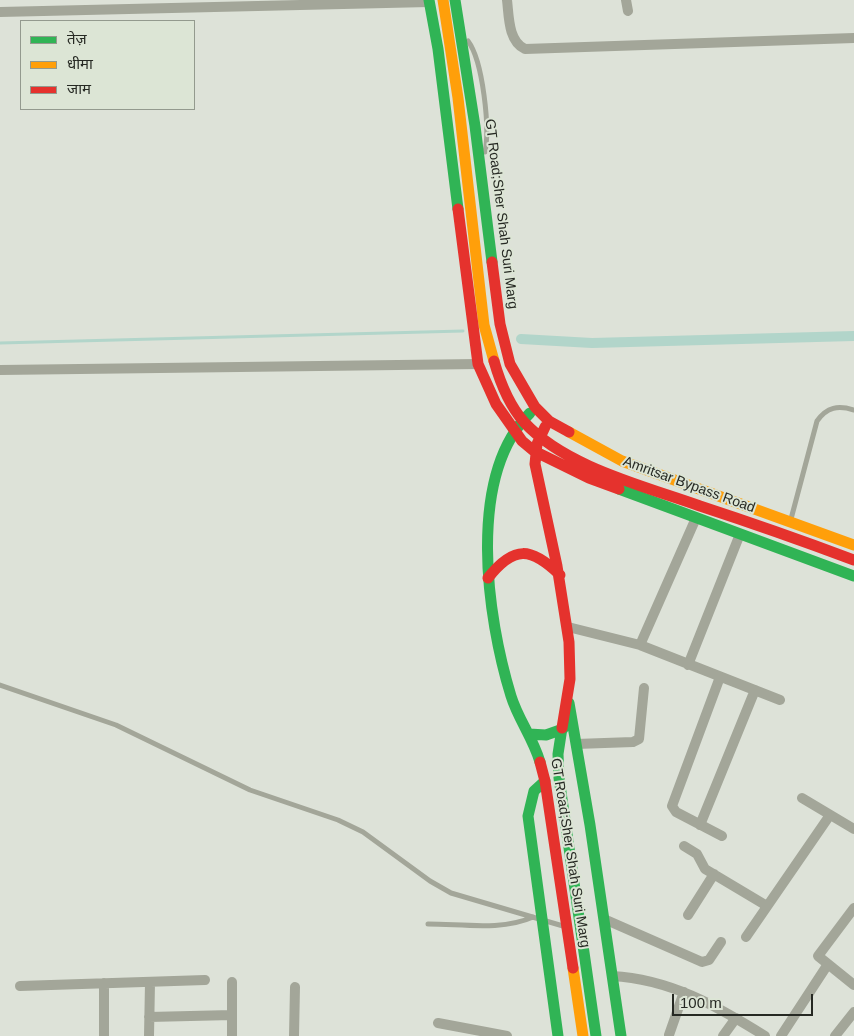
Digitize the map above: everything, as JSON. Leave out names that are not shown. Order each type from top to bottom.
[{"type":"main road","name":"GT Road;Sher Shah Suri Marg","points":[[443,0],[462,126],[484,325],[491,354],[503,387],[523,420]]},
{"type":"main road","name":"GT Road;Sher Shah Suri Marg","points":[[455,0],[505,347],[520,383],[535,407],[513,431],[497,475],[489,520],[488,578],[501,660],[511,699],[540,758],[545,781],[583,1036]]},
{"type":"main road","points":[[429,1],[438,49],[467,295],[478,364],[496,404],[513,431],[534,451],[589,478],[854,576]]},
{"type":"main road","name":"Amritsar Bypass Road","points":[[535,407],[549,421],[622,461],[854,545]]},
{"type":"main road","name":"Amritsar Bypass Road","points":[[523,420],[539,436],[557,448],[615,475],[854,560]]},
{"type":"main road","points":[[534,451],[539,436],[549,421]]},
{"type":"main road","name":"GT Road;Sher Shah Suri Marg","points":[[534,451],[560,576],[568,627],[569,703],[558,753],[559,778],[596,1036]]},
{"type":"main road","points":[[488,578],[502,560],[519,552],[529,552],[539,556],[560,576]]},
{"type":"main road","points":[[569,703],[621,1036]]},
{"type":"main road","points":[[529,734],[546,735],[563,729]]},
{"type":"main road","points":[[545,781],[534,792],[528,816],[537,918],[558,1036]]},
{"type":"street","points":[[54,0],[54,11]]},
{"type":"street","points":[[507,0],[514,39],[517,44],[525,48],[854,38]]},
{"type":"street","points":[[626,0],[628,11]]},
{"type":"street","points":[[0,12],[54,11],[69,5],[429,1]]},
{"type":"street","points":[[0,370],[478,364]]},
{"type":"street","points":[[640,645],[696,518]]},
{"type":"street","points":[[688,665],[740,534]]},
{"type":"street","points":[[568,627],[640,645],[780,700]]},
{"type":"street","points":[[720,677],[673,802],[676,812],[722,836]]},
{"type":"street","points":[[576,744],[633,742],[639,739],[644,688]]},
{"type":"street","points":[[700,825],[755,690]]},
{"type":"street","points":[[802,798],[854,829]]},
{"type":"street","points":[[746,937],[830,815]]},
{"type":"street","points":[[684,846],[697,854],[705,869],[767,906]]},
{"type":"street","points":[[688,915],[714,874]]},
{"type":"street","points":[[854,908],[818,956],[854,985]]},
{"type":"street","points":[[604,919],[702,962],[709,960],[721,942]]},
{"type":"street","points":[[781,1036],[828,964]]},
{"type":"street","points":[[612,976],[649,980],[684,992],[736,1018],[765,1036]]},
{"type":"street","points":[[20,986],[205,980]]},
{"type":"street","points":[[232,982],[232,1036]]},
{"type":"street","points":[[104,983],[104,1036]]},
{"type":"street","points":[[149,1036],[150,983]]},
{"type":"street","points":[[294,1036],[295,987]]},
{"type":"street","points":[[669,1035],[684,992]]},
{"type":"street","points":[[835,1036],[854,1012]]},
{"type":"street","points":[[149,1017],[232,1015]]},
{"type":"street","points":[[723,1036],[736,1018]]},
{"type":"street","points":[[438,1023],[507,1036]]},
{"type":"lane","points":[[791,522],[817,421],[824,411],[834,408],[854,410]]},
{"type":"lane","points":[[0,685],[116,725],[250,790],[338,820],[363,832],[430,881],[451,893],[568,928]]},
{"type":"lane","points":[[428,924],[495,925],[537,918]]},
{"type":"waterway","points":[[0,343],[463,331]]},
{"type":"waterway","points":[[521,339],[592,343],[854,336]]},
{"type":"traffic: fast","points":[[429,0],[438,49],[458,209]]},
{"type":"traffic: fast","points":[[455,0],[475,126],[492,262]]},
{"type":"traffic: fast","points":[[530,413],[510,440],[497,473],[490,510],[488,549],[490,589],[502,664],[514,704],[540,762]]},
{"type":"traffic: fast","points":[[619,489],[854,576]]},
{"type":"traffic: fast","points":[[569,703],[590,825],[621,1036]]},
{"type":"traffic: fast","points":[[562,728],[558,754],[559,778],[596,1036]]},
{"type":"traffic: fast","points":[[529,734],[546,735],[563,729]]},
{"type":"traffic: fast","points":[[545,781],[534,791],[528,816],[558,1036]]},
{"type":"traffic: slow","points":[[443,0],[458,98],[484,325],[494,361]]},
{"type":"traffic: slow","points":[[569,432],[622,461],[854,545]]},
{"type":"traffic: slow","points":[[573,968],[583,1036]]},
{"type":"traffic: jam","points":[[458,209],[478,364],[496,404],[522,441],[534,451],[589,478],[619,489]]},
{"type":"traffic: jam","points":[[492,262],[500,324],[510,364],[535,407],[549,421],[569,432]]},
{"type":"traffic: jam","points":[[494,361],[506,393],[524,422],[541,438],[561,451],[606,473],[854,560]]},
{"type":"traffic: jam","points":[[545,427],[537,444],[535,464],[557,566],[569,642],[570,679],[562,728]]},
{"type":"traffic: jam","points":[[488,578],[506,560],[515,555],[523,554],[540,559],[560,575]]},
{"type":"traffic: jam","points":[[540,762],[545,781],[573,968]]}]
